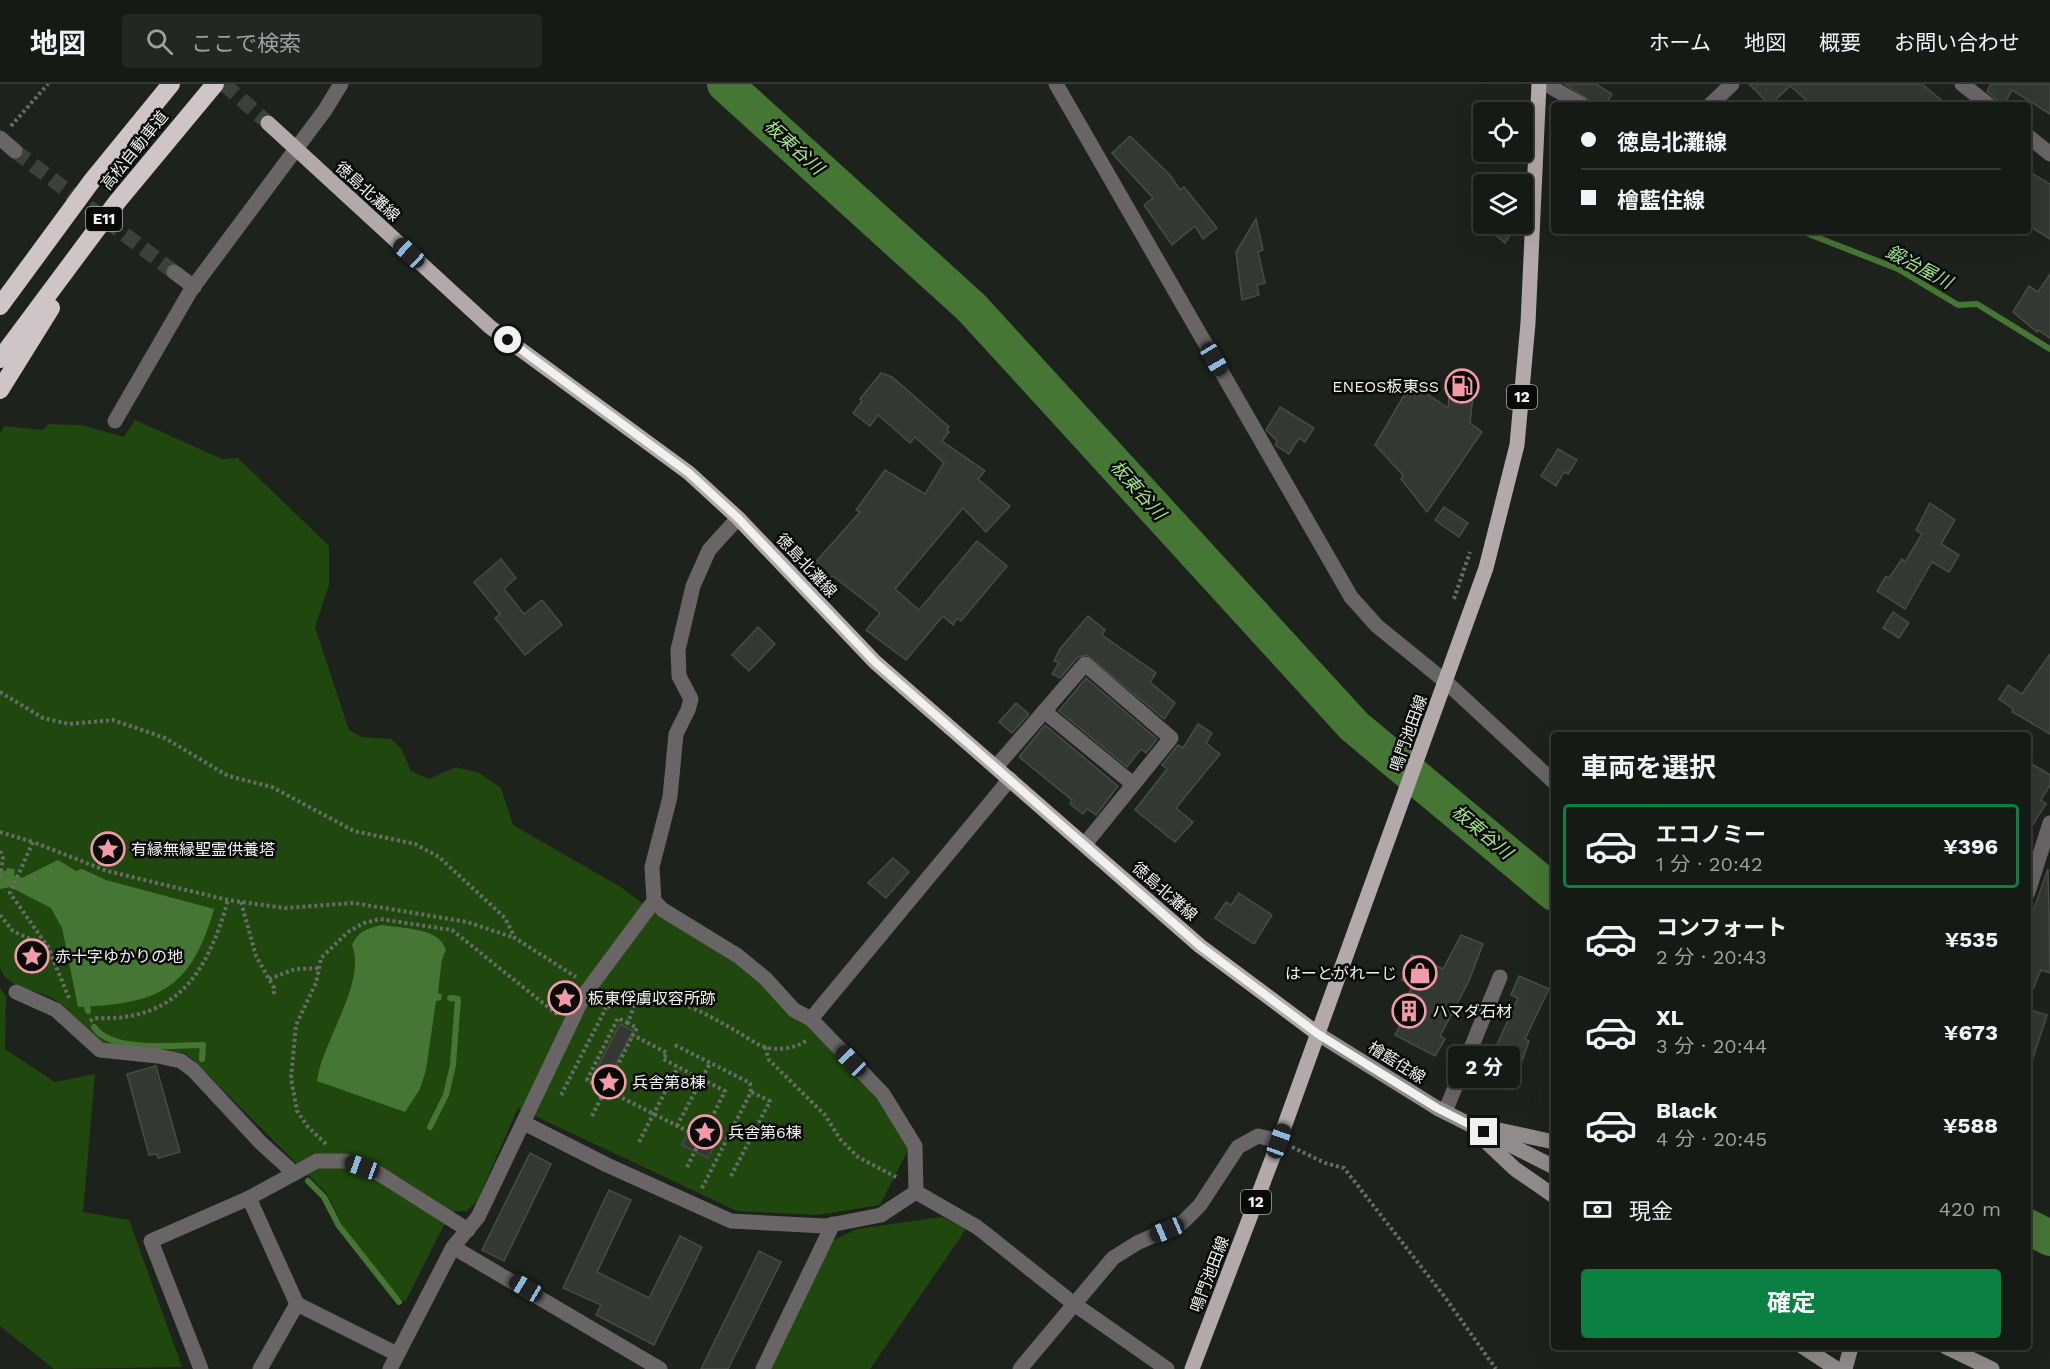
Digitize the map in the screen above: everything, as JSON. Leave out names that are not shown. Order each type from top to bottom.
[{"type":"highway","name":"高松自動車道","points":[[0,306],[91,182],[171,84]]},
{"type":"highway","name":"高松自動車道","points":[[0,359],[117,202],[214,84]]},
{"type":"highway","points":[[0,390],[117,202]]},
{"type":"main road","name":"鳴門池田線","points":[[1192,1369],[1279,1141],[1486,568],[1517,445],[1528,323],[1539,84]]},
{"type":"main road","name":"徳島北灘線","points":[[268,123],[490,327],[689,473],[738,518],[875,662],[1200,946],[1318,1034]]},
{"type":"main road","name":"檜藍住線","points":[[1318,1034],[1445,1112],[1551,1166]]},
{"type":"main road","points":[[1467,1124],[1551,1141]]},
{"type":"main road","points":[[1467,1124],[1515,1169],[1551,1194]]},
{"type":"main road","points":[[1808,1350],[1837,1369]]},
{"type":"main road","points":[[1845,1369],[1850,1350]]},
{"type":"main road","points":[[1952,1350],[1992,1369]]},
{"type":"street","points":[[115,421],[194,287],[325,110],[341,84]]},
{"type":"street","points":[[1056,84],[1351,597],[1377,626],[1446,682],[1551,779]]},
{"type":"street","points":[[1546,84],[1577,102]]},
{"type":"street","points":[[1713,102],[1732,84]]},
{"type":"street","points":[[1962,84],[1985,102]]},
{"type":"street","points":[[4,134],[15,151]]},
{"type":"street","points":[[2031,138],[2050,154]]},
{"type":"street","points":[[174,272],[194,287]]},
{"type":"street","points":[[390,1369],[453,1247],[478,1218],[587,990],[654,901],[652,867],[670,797],[676,734],[691,699],[679,676],[678,650],[693,586],[709,550],[738,518]]},
{"type":"street","points":[[996,767],[1084,664],[1171,738],[1084,844]]},
{"type":"street","points":[[1044,711],[1133,784]]},
{"type":"street","points":[[815,1024],[1010,779]]},
{"type":"street","points":[[2031,886],[2045,857],[2050,824]]},
{"type":"street","points":[[654,901],[663,910],[738,956],[766,979],[794,1010],[815,1024],[883,1094],[897,1113],[915,1146],[916,1192]]},
{"type":"street","points":[[1445,1112],[1500,977]]},
{"type":"street","points":[[16,992],[56,1010],[100,1050],[158,1056],[181,1061],[193,1070],[261,1143],[294,1173]]},
{"type":"street","points":[[524,1123],[607,1165],[731,1221],[833,1224],[881,1215],[916,1192]]},
{"type":"street","points":[[1020,1369],[1113,1258],[1137,1243],[1182,1223],[1200,1205],[1238,1147],[1258,1136],[1279,1141]]},
{"type":"street","points":[[201,1369],[151,1241],[285,1181],[294,1173],[317,1161],[346,1161],[378,1173],[468,1230]]},
{"type":"street","points":[[916,1192],[977,1227],[1074,1304],[1167,1369]]},
{"type":"street","points":[[249,1198],[297,1304],[397,1354]]},
{"type":"street","points":[[764,1369],[833,1224]]},
{"type":"street","points":[[453,1247],[660,1369]]},
{"type":"street","points":[[260,1369],[270,1347],[297,1304]]},
{"type":"path","points":[[4,134],[48,84]]},
{"type":"path","points":[[1453,603],[1471,548]]},
{"type":"path","points":[[0,692],[43,718],[69,724],[113,720],[165,738],[228,776],[272,787],[354,831],[415,844],[439,857],[505,918],[515,938]]},
{"type":"path","points":[[0,832],[33,842],[107,871],[228,900],[285,908],[354,903],[495,930],[515,938],[587,990],[606,1008]]},
{"type":"path","points":[[33,842],[10,890],[11,898],[48,947],[72,1008]]},
{"type":"path","points":[[0,851],[3,858],[0,878]]},
{"type":"path","points":[[78,1031],[95,1018],[137,1015],[162,1004],[191,983],[207,961],[228,900]]},
{"type":"path","points":[[241,902],[256,956],[269,979],[274,994]]},
{"type":"path","points":[[0,915],[13,931],[48,947]]},
{"type":"path","points":[[334,1161],[328,1146],[308,1127],[297,1111],[291,1078],[296,1025],[316,982],[321,958],[348,932],[364,923],[380,919],[452,930],[570,1026]]},
{"type":"path","points":[[452,930],[454,921]]},
{"type":"path","points":[[269,979],[295,969],[319,968]]},
{"type":"path","points":[[561,1095],[606,1008],[620,1000],[667,998],[686,1003],[765,1047],[798,1047],[815,1024]]},
{"type":"path","points":[[628,1023],[636,999]]},
{"type":"path","points":[[592,1116],[606,1089],[633,1035],[637,1028],[618,1018],[587,1080],[606,1089],[701,1138]]},
{"type":"path","points":[[633,1035],[666,1053],[663,1059],[699,1078]]},
{"type":"path","points":[[675,1045],[750,1083],[751,1092],[694,1204]]},
{"type":"path","points":[[765,1047],[769,1060],[817,1105],[840,1139],[858,1156],[895,1176],[916,1192]]},
{"type":"path","points":[[677,1126],[710,1063]]},
{"type":"path","points":[[639,1142],[678,1067]]},
{"type":"path","points":[[687,1167],[726,1091],[704,1080]]},
{"type":"path","points":[[731,1176],[770,1101],[751,1092]]},
{"type":"path","points":[[1279,1141],[1325,1163],[1344,1168],[1444,1296],[1496,1369]]},
{"type":"shaded area","points":[[135,420],[222,459],[238,458],[329,546],[329,585],[315,627],[349,730],[362,737],[391,739],[401,748],[411,771],[429,779],[456,767],[479,773],[501,788],[513,825],[619,886],[661,917],[734,963],[762,985],[791,1017],[810,1027],[891,1114],[909,1148],[880,1205],[817,1215],[737,1211],[518,1108],[477,1201],[467,1211],[454,1211],[443,1227],[405,1302],[395,1295],[346,1232],[327,1194],[190,1057],[184,1053],[134,1050],[99,1042],[86,1032],[58,1002],[18,985],[4,976],[0,968],[0,433],[4,426],[43,430],[49,424],[81,425],[124,437]]},
{"type":"shaded area","points":[[58,860],[76,871],[82,869],[106,880],[214,909],[205,936],[182,975],[167,987],[150,996],[130,1002],[78,1007],[62,928],[51,908],[10,887],[0,889],[0,871],[6,871],[7,868],[15,869],[14,875],[22,878]]},
{"type":"shaded area","points":[[382,925],[428,933],[442,942],[446,950],[442,959],[438,993],[442,995],[441,1000],[436,1001],[426,1070],[420,1089],[405,1112],[317,1081],[354,977],[355,960],[352,945],[357,936],[364,931]]},
{"type":"shaded area","points":[[0,988],[6,996],[5,1049],[55,1082],[95,1074],[83,1212],[129,1220],[182,1367],[54,1369],[0,1326]]},
{"type":"shaded area","points":[[942,1217],[966,1229],[870,1369],[769,1369],[832,1241],[857,1229]]},
{"type":"building","points":[[1565,84],[1596,84],[1612,94],[1607,102],[1592,102]]},
{"type":"building","points":[[1749,84],[1922,84],[1943,102],[1809,102],[1790,86],[1773,102],[1767,102]]},
{"type":"building","points":[[1991,84],[2050,84],[2050,114],[2012,90],[2006,102],[1997,102],[1987,91]]},
{"type":"building","points":[[1130,136],[1170,175],[1180,190],[1184,187],[1217,228],[1203,239],[1195,226],[1172,245],[1144,205],[1153,198],[1112,153]]},
{"type":"building","points":[[2031,173],[2050,184],[2050,239],[2031,227]]},
{"type":"building","points":[[1256,219],[1263,250],[1258,252],[1265,283],[1257,285],[1259,295],[1242,300],[1236,252]]},
{"type":"building","points":[[1494,234],[1511,234],[1505,243]]},
{"type":"building","points":[[2050,274],[2050,338],[2038,330],[2037,332],[2013,312],[2029,286],[2038,292]]},
{"type":"building","points":[[881,373],[892,377],[949,427],[947,430],[949,432],[942,441],[985,471],[978,479],[1010,506],[986,532],[963,508],[895,589],[919,610],[977,541],[1007,566],[961,621],[957,618],[953,625],[943,616],[906,660],[866,630],[880,613],[833,576],[830,579],[813,565],[860,512],[856,510],[885,470],[925,494],[944,463],[915,437],[910,443],[878,415],[870,426],[853,413],[862,401],[860,399]]},
{"type":"building","points":[[1468,373],[1475,378],[1470,423],[1482,432],[1427,512],[1401,479],[1403,475],[1375,445],[1411,383],[1448,408],[1451,375]]},
{"type":"building","points":[[1280,407],[1314,428],[1305,442],[1299,438],[1289,454],[1275,445],[1277,441],[1266,430]]},
{"type":"building","points":[[1558,449],[1577,460],[1568,474],[1564,472],[1556,486],[1541,476]]},
{"type":"building","points":[[1930,503],[1955,520],[1941,544],[1959,555],[1949,572],[1932,562],[1905,609],[1877,591],[1886,576],[1889,578],[1902,559],[1905,562],[1922,534],[1916,530]]},
{"type":"building","points":[[1444,507],[1468,523],[1459,537],[1435,520]]},
{"type":"building","points":[[501,559],[516,578],[504,589],[524,614],[542,600],[562,625],[525,655],[495,618],[500,614],[474,582]]},
{"type":"building","points":[[1893,612],[1909,623],[1899,638],[1883,628]]},
{"type":"building","points":[[1088,616],[1105,630],[1102,635],[1156,673],[1150,682],[1175,703],[1164,719],[1087,655],[1078,657],[1060,678],[1052,674],[1059,663],[1054,661],[1060,649]]},
{"type":"building","points":[[758,627],[775,644],[749,671],[732,655]]},
{"type":"building","points":[[2050,654],[2050,734],[2012,712],[2013,709],[1999,699],[2008,685],[2022,694]]},
{"type":"building","points":[[1086,678],[1157,739],[1146,753],[1141,749],[1127,767],[1059,711]]},
{"type":"building","points":[[1016,703],[1029,714],[1012,733],[999,722]]},
{"type":"building","points":[[1198,724],[1212,733],[1206,743],[1220,754],[1176,808],[1193,822],[1175,842],[1135,810],[1167,769],[1162,765],[1178,745],[1183,748]]},
{"type":"building","points":[[1045,725],[1118,786],[1096,815],[1087,809],[1083,814],[1070,804],[1072,800],[1019,757]]},
{"type":"building","points":[[2034,765],[2050,775],[2050,785],[2041,800],[2046,804],[2031,827],[2031,770]]},
{"type":"building","points":[[893,858],[909,872],[886,898],[868,883]]},
{"type":"building","points":[[2048,869],[2050,973],[2041,970],[2031,994],[2032,923],[2031,916]]},
{"type":"building","points":[[1239,893],[1272,915],[1254,944],[1215,918],[1226,902],[1231,905]]},
{"type":"building","points":[[1461,935],[1483,944],[1469,981],[1440,1036],[1445,1039],[1435,1056],[1395,1035],[1402,1021],[1396,1017],[1413,985],[1402,980],[1412,955],[1443,969]]},
{"type":"building","points":[[1519,976],[1549,989],[1525,1039],[1529,1041],[1512,1090],[1487,1078],[1499,1051],[1495,1049],[1518,998],[1511,995]]},
{"type":"building","points":[[2031,1010],[2047,1015],[2031,1064]]},
{"type":"building","points":[[620,1024],[633,1031],[606,1083],[593,1076]]},
{"type":"building","points":[[156,1066],[180,1152],[158,1158],[157,1154],[149,1155],[127,1074]]},
{"type":"building","points":[[696,1118],[722,1131],[708,1158],[682,1145]]},
{"type":"building","points":[[530,1153],[551,1164],[504,1261],[482,1250]]},
{"type":"building","points":[[609,1190],[631,1200],[597,1272],[649,1298],[680,1236],[702,1247],[654,1345],[596,1315],[601,1305],[563,1288]]},
{"type":"building","points":[[759,1251],[781,1262],[728,1369],[701,1369]]},
{"type":"waterway","name":"板東谷川","points":[[725,84],[972,308],[1354,726],[1551,890]]},
{"type":"waterway","name":"鍛冶屋川","points":[[1809,234],[1898,269],[1958,305],[1977,304],[2050,349]]},
{"type":"waterway","points":[[430,1127],[446,1095],[453,1065],[458,999],[450,998]]},
{"type":"waterway","points":[[87,1007],[88,1011]]},
{"type":"waterway","points":[[94,1027],[102,1035],[128,1044],[203,1045],[202,1059]]},
{"type":"waterway","points":[[308,1181],[324,1197],[339,1226],[399,1302]]},
{"type":"waterway","name":"板東谷川","points":[[2031,1228],[2050,1238]]},
{"type":"tunnel","points":[[224,84],[268,123]]},
{"type":"tunnel","points":[[15,151],[174,272]]},
{"type":"place","name":"ENEOS板東SS","points":[[1462,386]]},
{"type":"place","name":"有縁無縁聖霊供養塔","points":[[108,849]]},
{"type":"place","name":"赤十字ゆかりの地","points":[[32,956]]},
{"type":"place","name":"はーとがれーじ","points":[[1420,973]]},
{"type":"place","name":"板東俘虜収容所跡","points":[[565,998]]},
{"type":"place","name":"ハマダ石材","points":[[1409,1011]]},
{"type":"place","name":"兵舎第8棟","points":[[609,1082]]},
{"type":"place","name":"兵舎第6棟","points":[[705,1132]]},
{"type":"route","points":[[508,340],[689,473],[738,518],[804,590],[875,662],[1200,946],[1318,1034],[1437,1108],[1484,1132]]}]
